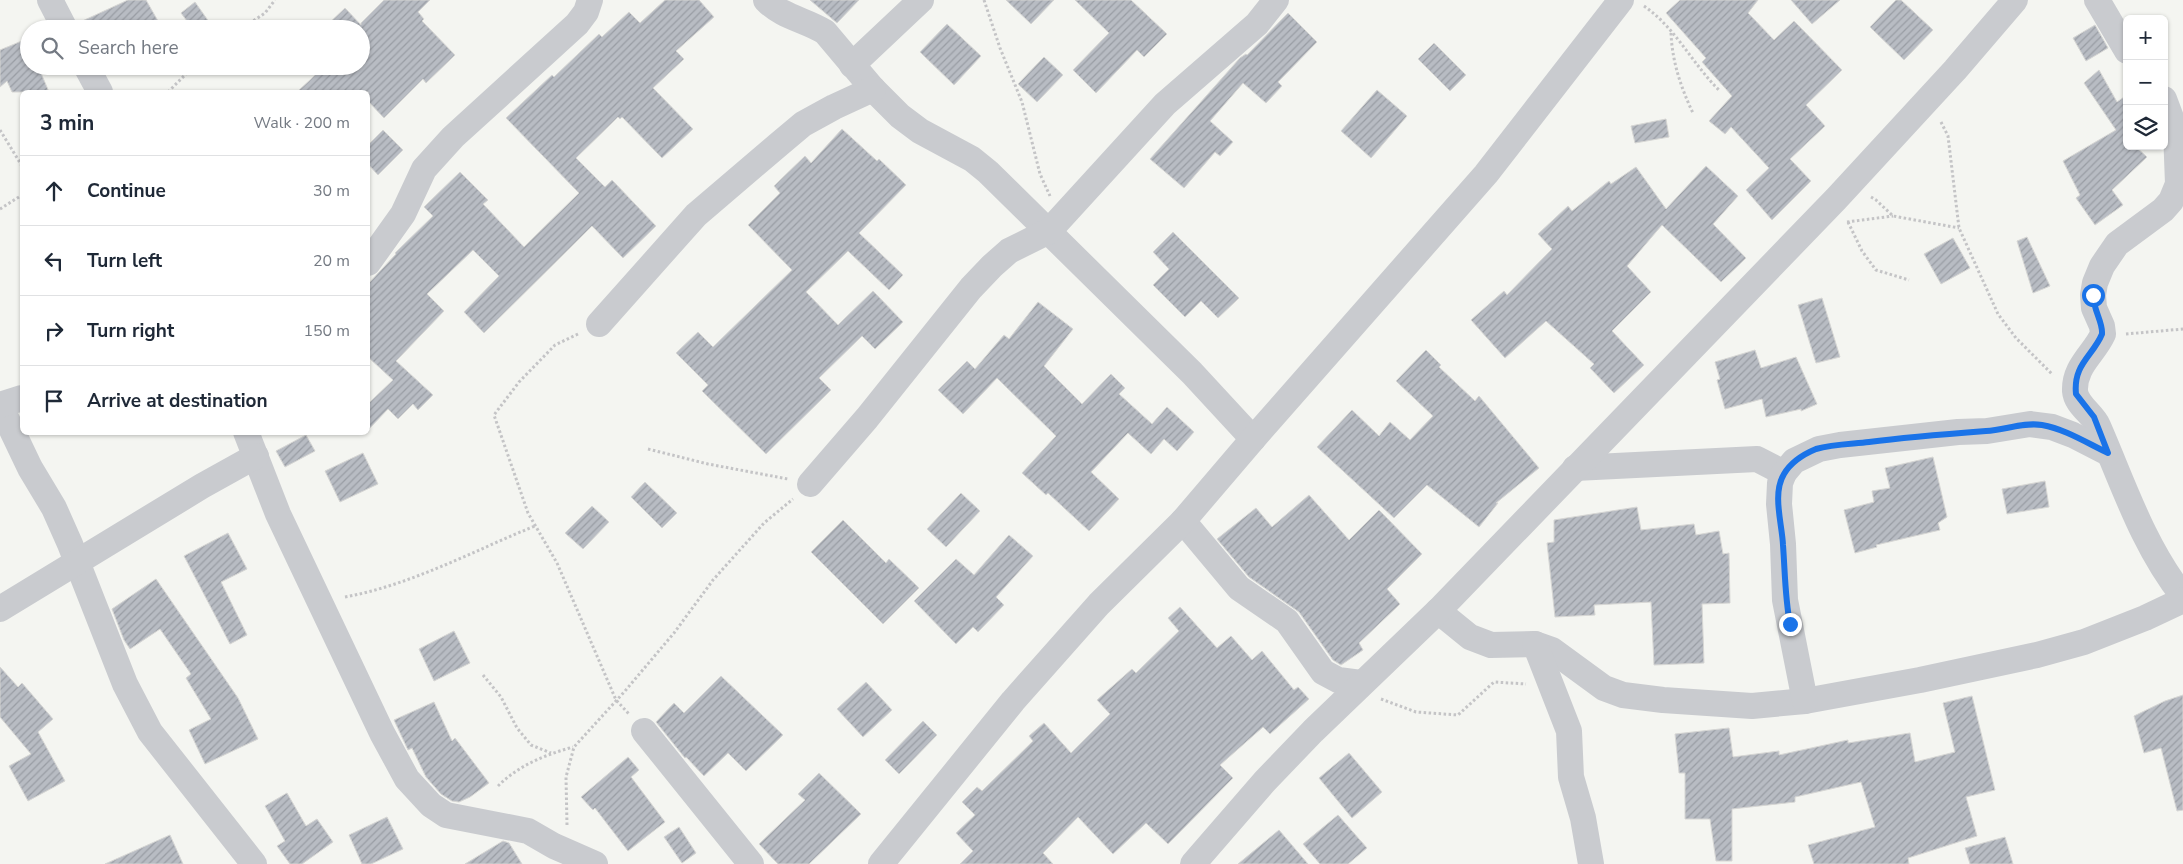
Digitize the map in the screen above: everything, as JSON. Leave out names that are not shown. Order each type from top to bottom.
[{"type":"street","points":[[50,0],[60,20]]},
{"type":"street","points":[[370,260],[403,214],[424,168],[453,137],[577,24],[586,12],[590,0]]},
{"type":"street","points":[[766,0],[782,13],[816,26],[825,32],[873,89],[900,116],[920,132],[972,159],[1054,226],[1252,438]]},
{"type":"street","points":[[852,65],[921,0]]},
{"type":"street","points":[[810,484],[987,271],[1010,250],[1054,226],[1165,104],[1257,24],[1276,0]]},
{"type":"street","points":[[1193,864],[1265,781],[1361,684],[1438,610],[1842,193],[2015,0]]},
{"type":"street","points":[[2097,0],[2123,43]]},
{"type":"street","points":[[881,864],[1013,701],[1099,604],[1183,521],[1252,438],[1486,174],[1631,2]]},
{"type":"street","points":[[91,75],[99,90]]},
{"type":"street","points":[[599,324],[696,215],[803,124],[873,89]]},
{"type":"street","points":[[2166,105],[2176,131],[2180,182],[2171,201],[2163,210],[2117,244],[2102,266],[2094,283],[2093,295],[2094,308],[2103,330],[2101,338],[2081,365],[2076,380],[2076,394],[2094,417],[2108,453],[2145,534],[2171,580],[2183,596]]},
{"type":"street","points":[[20,399],[0,405],[30,468],[54,508],[78,563],[125,684],[150,732],[254,864]]},
{"type":"street","points":[[1805,700],[1786,600],[1779,504],[1780,483],[1784,473],[1794,461],[1818,449],[1958,432],[1987,431],[2030,424],[2052,427],[2073,435],[2108,453]]},
{"type":"street","points":[[0,609],[202,486],[251,444],[278,514],[319,602],[407,779],[426,800],[446,815],[458,819],[524,830],[584,859]]},
{"type":"street","points":[[1575,468],[1757,459],[1784,473]]},
{"type":"street","points":[[1183,521],[1239,588],[1287,621],[1323,672],[1338,680],[1361,684]]},
{"type":"street","points":[[1438,610],[1470,637],[1491,645],[1535,644],[1560,655],[1604,688],[1623,695],[1663,700],[1752,706],[1805,700],[1920,680],[2046,652],[2084,642],[2145,618],[2183,600]]},
{"type":"street","points":[[1535,644],[1569,731],[1571,777],[1583,818],[1592,864]]},
{"type":"street","points":[[644,731],[751,864]]},
{"type":"path","points":[[255,20],[265,13],[275,0]]},
{"type":"path","points":[[984,0],[1000,48],[1022,102],[1054,226]]},
{"type":"path","points":[[1631,2],[1653,12],[1672,32],[1720,91]]},
{"type":"path","points":[[1672,32],[1672,51],[1684,94],[1693,114]]},
{"type":"path","points":[[170,90],[185,75]]},
{"type":"path","points":[[1928,99],[1948,136],[1959,228],[1998,314],[2016,338],[2064,387],[2076,394]]},
{"type":"path","points":[[0,130],[20,163]]},
{"type":"path","points":[[1842,193],[1876,200],[1893,216],[1959,228]]},
{"type":"path","points":[[1842,193],[1862,251],[1876,270],[1909,280]]},
{"type":"path","points":[[0,208],[20,195]]},
{"type":"path","points":[[599,324],[555,345],[519,382],[494,415],[528,513],[557,563],[616,700],[644,731]]},
{"type":"path","points":[[2101,338],[2183,329]]},
{"type":"path","points":[[648,448],[708,464],[810,484]]},
{"type":"path","points":[[584,859],[566,818],[566,777],[574,747],[674,632],[719,572],[764,523],[810,484]]},
{"type":"path","points":[[319,602],[358,595],[421,574],[535,526]]},
{"type":"path","points":[[484,675],[501,697],[517,728],[532,745],[551,753]]},
{"type":"path","points":[[1361,684],[1369,694],[1416,712],[1458,715],[1494,682],[1524,684],[1555,694]]},
{"type":"path","points":[[498,786],[508,775],[542,756],[574,747]]},
{"type":"building","points":[[128,0],[146,0],[157,20],[85,20]]},
{"type":"building","points":[[384,0],[430,0],[418,12],[424,19],[422,21],[455,55],[426,83],[423,79],[384,118],[370,103],[370,90],[299,90],[315,75],[370,75],[370,20],[364,20]]},
{"type":"building","points":[[665,0],[699,0],[714,17],[676,51],[684,59],[653,88],[693,129],[662,158],[622,117],[620,119],[618,117],[576,158],[605,187],[612,180],[656,226],[623,258],[592,226],[484,333],[464,312],[499,276],[473,250],[427,294],[444,311],[396,361],[433,395],[418,410],[413,404],[398,419],[388,409],[370,428],[370,402],[393,380],[370,359],[370,282],[395,253],[433,216],[424,207],[460,172],[488,200],[483,204],[524,247],[579,193],[506,118],[552,75],[554,77],[599,34],[602,37],[629,12],[640,23]]},
{"type":"building","points":[[810,0],[859,0],[837,23]]},
{"type":"building","points":[[1006,0],[1054,0],[1031,24]]},
{"type":"building","points":[[1075,0],[1131,0],[1167,34],[1144,57],[1137,50],[1096,93],[1073,70],[1109,33]]},
{"type":"building","points":[[1680,0],[1758,0],[1748,13],[1774,40],[1794,21],[1842,70],[1806,105],[1825,126],[1790,159],[1811,181],[1772,220],[1746,190],[1769,168],[1731,127],[1725,134],[1709,121],[1732,96],[1702,62],[1706,58],[1666,13]]},
{"type":"building","points":[[1791,0],[1840,0],[1812,24]]},
{"type":"building","points":[[1896,0],[1901,0],[1933,30],[1904,60],[1870,27]]},
{"type":"building","points":[[195,2],[208,20],[186,20],[181,13]]},
{"type":"building","points":[[345,8],[356,20],[332,20]]},
{"type":"building","points":[[1288,13],[1317,42],[1278,82],[1282,86],[1266,103],[1243,83],[1210,121],[1233,142],[1220,156],[1215,152],[1184,188],[1150,159],[1240,58],[1247,55]]},
{"type":"building","points":[[947,24],[981,56],[954,85],[920,52]]},
{"type":"building","points":[[2095,25],[2108,48],[2086,61],[2073,38]]},
{"type":"building","points":[[20,42],[20,75],[42,75],[48,90],[20,90],[20,92],[12,92],[7,81],[0,87],[0,50]]},
{"type":"building","points":[[1434,43],[1466,75],[1450,91],[1418,59]]},
{"type":"building","points":[[1044,57],[1063,75],[1037,102],[1018,84]]},
{"type":"building","points":[[2099,70],[2117,102],[2123,98],[2123,150],[2139,150],[2147,157],[2112,190],[2123,205],[2095,225],[2076,198],[2080,195],[2063,161],[2116,130],[2084,83]]},
{"type":"building","points":[[1377,90],[1407,116],[1371,158],[1341,131]]},
{"type":"building","points":[[1666,119],[1669,137],[1635,143],[1631,126]]},
{"type":"building","points":[[842,129],[877,161],[879,159],[906,185],[859,233],[903,275],[889,290],[848,251],[806,292],[838,325],[873,291],[903,322],[875,349],[862,336],[819,378],[831,390],[766,454],[702,391],[708,385],[676,353],[698,332],[713,347],[792,270],[748,225],[780,193],[774,186],[805,156],[811,163]]},
{"type":"building","points":[[383,130],[403,150],[378,175],[370,166],[370,143]]},
{"type":"building","points":[[1706,166],[1738,196],[1713,224],[1746,258],[1721,282],[1662,225],[1627,266],[1651,292],[1612,331],[1644,365],[1614,393],[1590,368],[1594,364],[1546,321],[1505,358],[1471,320],[1504,291],[1507,295],[1552,249],[1538,234],[1568,206],[1572,211],[1609,181],[1611,184],[1636,167],[1666,209]]},
{"type":"building","points":[[1173,232],[1239,298],[1218,318],[1201,301],[1185,317],[1153,285],[1169,269],[1153,252]]},
{"type":"building","points":[[2027,237],[2050,286],[2033,293],[2017,241]]},
{"type":"building","points":[[1953,238],[1970,268],[1941,284],[1924,254]]},
{"type":"building","points":[[1822,298],[1840,357],[1816,363],[1798,305]]},
{"type":"building","points":[[1038,302],[1073,329],[1044,366],[1082,404],[1111,374],[1125,388],[1119,394],[1152,424],[1167,407],[1194,432],[1177,451],[1164,439],[1151,454],[1128,433],[1091,472],[1119,499],[1089,531],[1048,493],[1046,495],[1022,473],[1056,436],[997,378],[963,414],[938,390],[967,361],[975,369],[1004,335],[1009,339]]},
{"type":"building","points":[[1426,350],[1441,365],[1439,367],[1475,401],[1479,396],[1539,468],[1496,503],[1498,503],[1479,527],[1427,485],[1394,518],[1317,447],[1352,410],[1379,436],[1390,422],[1410,440],[1433,416],[1396,381]]},
{"type":"building","points":[[1755,350],[1761,368],[1796,357],[1817,404],[1801,411],[1801,409],[1766,417],[1762,399],[1725,409],[1717,380],[1720,379],[1715,362]]},
{"type":"building","points":[[306,435],[315,451],[285,467],[276,451]]},
{"type":"building","points":[[363,453],[378,484],[340,502],[325,471]]},
{"type":"building","points":[[1933,457],[1947,517],[1938,523],[1940,530],[1876,545],[1877,547],[1855,553],[1844,510],[1874,502],[1872,491],[1890,488],[1885,468]]},
{"type":"building","points":[[2045,481],[2049,507],[2007,514],[2002,489]]},
{"type":"building","points":[[645,482],[677,513],[662,528],[631,497]]},
{"type":"building","points":[[961,493],[980,511],[946,547],[927,529]]},
{"type":"building","points":[[1309,495],[1349,540],[1379,510],[1422,554],[1387,589],[1400,604],[1359,643],[1363,650],[1341,665],[1333,660],[1299,612],[1249,577],[1217,539],[1256,508],[1272,527]]},
{"type":"building","points":[[592,506],[609,522],[583,549],[565,533]]},
{"type":"building","points":[[1637,507],[1641,530],[1694,524],[1696,535],[1719,531],[1723,554],[1729,553],[1730,603],[1702,604],[1704,663],[1654,665],[1651,602],[1594,605],[1595,615],[1555,617],[1547,543],[1554,542],[1554,520]]},
{"type":"building","points":[[843,520],[886,563],[889,559],[919,588],[883,624],[811,552]]},
{"type":"building","points":[[228,533],[247,569],[221,582],[247,635],[230,644],[184,556]]},
{"type":"building","points":[[1009,535],[1033,556],[996,597],[1004,605],[978,632],[973,627],[956,644],[914,601],[956,559],[974,575]]},
{"type":"building","points":[[156,579],[238,698],[258,739],[205,764],[189,730],[211,719],[186,678],[191,674],[160,629],[130,649],[124,640],[112,609]]},
{"type":"building","points":[[1180,607],[1217,648],[1231,636],[1252,660],[1262,651],[1294,690],[1298,687],[1309,699],[1270,734],[1263,727],[1220,765],[1233,778],[1168,844],[1146,823],[1113,854],[1078,817],[1043,853],[1053,864],[960,864],[973,851],[956,833],[975,815],[962,802],[977,787],[982,791],[1033,741],[1029,736],[1044,723],[1071,753],[1110,714],[1097,700],[1132,669],[1136,673],[1179,631],[1168,618]]},
{"type":"building","points":[[454,631],[470,663],[434,681],[419,649]]},
{"type":"building","points":[[0,667],[18,687],[22,683],[53,719],[38,732],[65,781],[28,801],[9,766],[31,754],[0,717]]},
{"type":"building","points":[[721,676],[783,735],[746,771],[728,753],[704,776],[685,758],[656,722],[674,703],[684,713]]},
{"type":"building","points":[[866,682],[892,710],[863,737],[837,709]]},
{"type":"building","points":[[2183,695],[2183,810],[2177,811],[2161,748],[2144,753],[2134,716],[2165,701]]},
{"type":"building","points":[[1972,696],[1995,790],[1966,797],[1977,836],[1908,858],[1909,864],[1814,864],[1808,845],[1875,827],[1861,782],[1795,797],[1795,802],[1732,809],[1732,861],[1716,861],[1710,819],[1685,819],[1685,773],[1679,773],[1675,734],[1729,728],[1733,757],[1779,751],[1779,755],[1848,740],[1848,743],[1910,733],[1915,762],[1955,752],[1943,703]]},
{"type":"building","points":[[434,702],[452,741],[455,738],[489,783],[470,797],[459,802],[452,801],[441,794],[426,777],[412,748],[408,750],[394,720]]},
{"type":"building","points":[[923,721],[937,735],[899,774],[885,760]]},
{"type":"building","points":[[1349,753],[1382,792],[1352,818],[1319,778]]},
{"type":"building","points":[[628,757],[639,770],[631,777],[665,822],[628,851],[595,808],[593,810],[581,797]]},
{"type":"building","points":[[819,773],[861,814],[809,864],[778,864],[759,844],[805,800],[798,794]]},
{"type":"building","points":[[287,793],[306,826],[317,819],[333,842],[302,864],[290,864],[277,846],[285,841],[265,806]]},
{"type":"building","points":[[1338,815],[1367,848],[1348,864],[1320,864],[1303,844]]},
{"type":"building","points":[[387,817],[403,849],[371,864],[362,864],[349,835]]},
{"type":"building","points":[[679,827],[696,853],[682,863],[664,837]]},
{"type":"building","points":[[1279,830],[1308,864],[1238,864]]},
{"type":"building","points":[[170,835],[183,864],[105,864]]},
{"type":"building","points":[[2005,837],[2013,864],[1970,864],[1965,848]]},
{"type":"building","points":[[503,841],[509,843],[522,864],[465,864]]},
{"type":"route","points":[[1790,624],[1786,600],[1779,504],[1780,483],[1784,473],[1794,461],[1805,454],[1818,449],[1840,445],[1958,432],[1987,431],[2030,424],[2052,427],[2073,435],[2108,453],[2098,424],[2077,399],[2075,390],[2081,365],[2101,338],[2103,330],[2095,313],[2093,295]]}]
